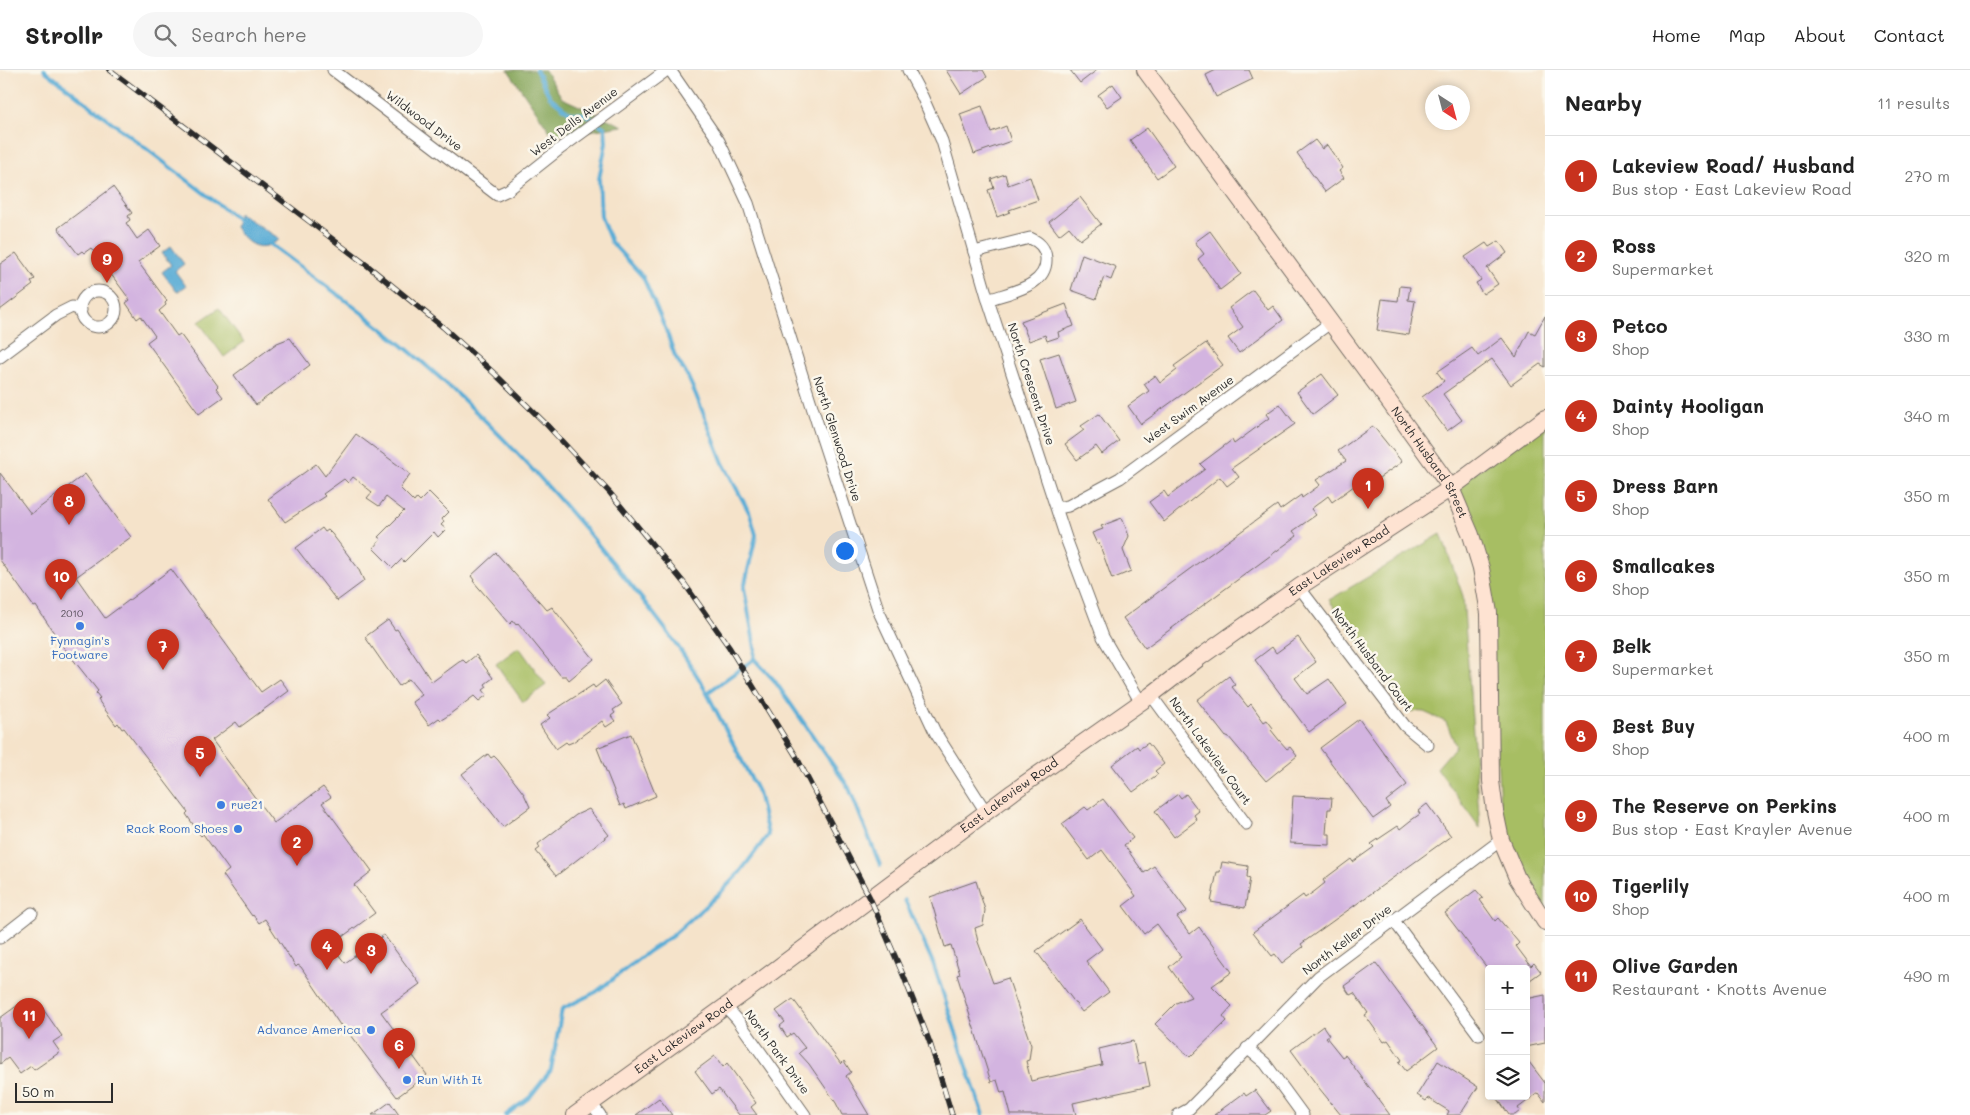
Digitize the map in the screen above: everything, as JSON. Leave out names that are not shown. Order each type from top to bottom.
[{"type":"main road","name":"North Husband Street","points":[[1145,70],[1451,488],[1471,535],[1481,568],[1489,613],[1491,781],[1501,840],[1517,878],[1545,922]]},
{"type":"main road","name":"East Lakeview Road","points":[[575,1115],[596,1109],[725,1006],[986,812],[1299,587],[1451,488],[1545,418]]},
{"type":"street","name":"Wildwood Drive","points":[[334,70],[497,194]]},
{"type":"street","name":"West Dells Avenue","points":[[497,194],[508,190],[561,148],[669,70]]},
{"type":"street","name":"North Glenwood Drive","points":[[669,70],[718,141],[748,203],[879,612],[935,732],[986,812]]},
{"type":"street","name":"North Crescent Drive","points":[[908,70],[942,141],[988,300],[1067,541],[1103,638],[1146,698]]},
{"type":"street","points":[[974,252],[1030,238],[1039,242],[1045,251],[1046,263],[1039,279],[1032,284],[988,300]]},
{"type":"street","points":[[0,357],[56,315],[72,307],[81,310]]},
{"type":"street","name":"West Swim Avenue","points":[[1057,508],[1068,506],[1120,478],[1330,323]]},
{"type":"street","name":"North Husband Court","points":[[1299,587],[1405,726],[1428,744]]},
{"type":"street","name":"North Lakeview Court","points":[[1146,698],[1246,824]]},
{"type":"street","name":"North Keller Drive","points":[[1178,1115],[1189,1109],[1318,977],[1501,840]]},
{"type":"street","points":[[0,938],[32,913]]},
{"type":"street","points":[[1394,921],[1479,1035]]},
{"type":"street","name":"North Park Drive","points":[[725,1006],[737,1018],[805,1115]]},
{"type":"street","points":[[1247,1048],[1265,1063],[1303,1115]]},
{"type":"green space","points":[[508,70],[545,70],[562,98],[623,126],[553,136]]},
{"type":"green space","points":[[219,308],[244,342],[224,357],[199,322]]},
{"type":"green space","points":[[1545,421],[1545,921],[1502,840],[1489,613],[1453,489]]},
{"type":"green space","points":[[1441,534],[1463,596],[1480,828],[1437,768],[1456,746],[1446,722],[1424,712],[1409,711],[1329,600]]},
{"type":"green space","points":[[519,647],[546,685],[523,702],[496,664]]},
{"type":"water","points":[[239,213],[280,239],[273,244],[260,247],[249,243],[235,227]]},
{"type":"water","points":[[171,246],[184,264],[175,271],[186,286],[177,292],[162,272],[171,265],[162,253]]},
{"type":"building","points":[[946,70],[983,70],[987,77],[961,94]]},
{"type":"building","points":[[1070,70],[1097,70],[1080,83]]},
{"type":"building","points":[[1216,70],[1249,70],[1253,79],[1216,97],[1206,75]]},
{"type":"building","points":[[1113,84],[1122,97],[1107,107],[1098,95]]},
{"type":"building","points":[[982,106],[991,132],[1006,126],[1011,141],[974,154],[960,114]]},
{"type":"building","points":[[1147,128],[1174,166],[1157,178],[1130,140]]},
{"type":"building","points":[[1315,140],[1322,149],[1327,145],[1343,168],[1339,171],[1344,178],[1325,192],[1297,153]]},
{"type":"building","points":[[1005,174],[1008,185],[1030,177],[1038,200],[1009,210],[1010,212],[997,217],[988,190],[994,188],[991,179]]},
{"type":"building","points":[[113,187],[132,213],[128,216],[130,220],[126,223],[137,239],[149,230],[160,246],[138,262],[167,301],[166,305],[159,311],[177,336],[180,334],[218,386],[216,388],[223,397],[199,414],[147,342],[155,336],[141,316],[137,319],[126,303],[130,300],[96,254],[91,248],[84,253],[82,251],[78,254],[58,228]]},
{"type":"building","points":[[1080,197],[1101,224],[1080,240],[1069,227],[1059,235],[1049,222]]},
{"type":"building","points":[[1210,231],[1241,274],[1220,290],[1198,259],[1204,254],[1195,242]]},
{"type":"building","points":[[1499,241],[1507,253],[1487,268],[1498,284],[1483,294],[1476,283],[1481,280],[1465,257],[1486,243],[1489,247]]},
{"type":"building","points":[[16,253],[35,279],[31,282],[33,285],[0,310],[0,264]]},
{"type":"building","points":[[1082,254],[1116,267],[1111,280],[1104,277],[1096,299],[1071,290]]},
{"type":"building","points":[[1400,286],[1410,287],[1408,300],[1415,301],[1409,335],[1377,330],[1382,299],[1398,301]]},
{"type":"building","points":[[1253,290],[1268,310],[1273,306],[1283,320],[1239,353],[1228,338],[1243,327],[1229,308]]},
{"type":"building","points":[[1066,304],[1074,326],[1058,332],[1059,337],[1047,341],[1045,335],[1029,341],[1021,321]]},
{"type":"building","points":[[1545,316],[1545,367],[1540,364],[1511,385],[1492,359],[1443,394],[1462,420],[1447,431],[1422,397],[1444,381],[1437,372],[1472,348],[1478,356],[1502,338],[1516,357],[1529,331],[1535,334]]},
{"type":"building","points":[[290,338],[310,365],[256,405],[234,375],[277,343]]},
{"type":"building","points":[[1206,343],[1223,365],[1141,424],[1128,406],[1149,391],[1144,384],[1155,376],[1160,383],[1177,370],[1174,366]]},
{"type":"building","points":[[1059,353],[1076,402],[1056,409],[1040,359]]},
{"type":"building","points":[[1322,374],[1338,395],[1313,414],[1297,392]]},
{"type":"building","points":[[1280,404],[1295,424],[1232,468],[1239,477],[1227,486],[1220,477],[1164,522],[1149,502],[1164,491],[1168,497],[1205,469],[1200,464],[1232,440],[1234,444],[1269,418],[1266,414]]},
{"type":"building","points":[[1099,414],[1119,441],[1102,454],[1096,446],[1077,460],[1065,444],[1084,430],[1081,426]]},
{"type":"building","points":[[1373,426],[1402,462],[1363,489],[1358,483],[1332,502],[1328,496],[1311,509],[1316,515],[1293,531],[1297,536],[1145,648],[1123,618],[1277,505],[1280,510],[1301,495],[1302,498],[1320,485],[1316,480],[1346,461],[1338,451]]},
{"type":"building","points":[[356,434],[410,474],[400,488],[414,502],[417,498],[420,501],[429,492],[449,512],[442,519],[444,522],[441,525],[446,529],[438,537],[434,532],[404,562],[402,559],[393,568],[373,548],[381,539],[378,537],[404,511],[386,497],[379,506],[367,498],[372,492],[353,477],[348,483],[344,479],[323,494],[325,496],[285,522],[268,499],[316,464],[325,476]]},
{"type":"building","points":[[0,473],[31,514],[85,474],[131,537],[76,577],[105,618],[171,569],[261,692],[280,679],[289,691],[240,727],[236,722],[212,740],[274,823],[323,787],[331,797],[322,803],[372,871],[354,885],[375,913],[331,945],[345,963],[384,935],[420,984],[381,1012],[427,1075],[397,1097],[350,1035],[340,1025],[301,967],[298,965],[296,967],[265,919],[259,923],[252,916],[223,875],[229,870],[203,834],[201,836],[186,814],[188,812],[124,728],[122,729],[118,723],[116,725],[98,700],[100,698],[96,693],[98,691],[0,560]]},
{"type":"building","points":[[1122,518],[1129,536],[1123,550],[1131,571],[1112,579],[1099,543],[1097,544],[1092,533],[1103,529],[1101,526]]},
{"type":"building","points":[[322,528],[325,532],[328,530],[332,534],[358,568],[364,581],[337,601],[296,548]]},
{"type":"building","points":[[496,553],[547,610],[552,607],[594,659],[569,680],[566,676],[561,676],[518,623],[516,625],[513,621],[510,624],[473,581],[471,576]]},
{"type":"building","points":[[388,620],[395,630],[397,629],[432,682],[459,662],[463,660],[466,663],[476,655],[493,678],[485,684],[487,687],[483,690],[487,695],[479,701],[474,696],[446,717],[441,720],[439,718],[429,725],[412,702],[422,695],[409,679],[399,686],[365,637]]},
{"type":"building","points":[[1298,637],[1316,662],[1295,678],[1307,694],[1329,679],[1347,704],[1309,732],[1255,660],[1272,647],[1276,653]]},
{"type":"building","points":[[1229,676],[1235,685],[1232,687],[1248,707],[1251,704],[1264,722],[1267,720],[1273,728],[1271,730],[1279,740],[1287,749],[1290,747],[1297,756],[1266,781],[1228,736],[1226,737],[1197,700]]},
{"type":"building","points":[[605,680],[622,704],[613,710],[615,713],[611,716],[615,721],[606,727],[602,721],[573,742],[568,744],[566,742],[556,749],[540,725],[550,718],[547,715],[593,685],[595,688]]},
{"type":"building","points":[[1359,719],[1407,785],[1386,801],[1390,807],[1373,819],[1320,748]]},
{"type":"building","points":[[631,734],[656,796],[626,809],[624,804],[620,806],[597,748]]},
{"type":"building","points":[[1148,743],[1164,764],[1155,771],[1158,774],[1133,792],[1112,765],[1137,746],[1139,749]]},
{"type":"building","points":[[488,754],[491,758],[494,756],[498,760],[524,794],[530,807],[503,827],[462,774]]},
{"type":"building","points":[[1178,794],[1181,798],[1186,794],[1199,811],[1194,815],[1197,820],[1174,837],[1155,811]]},
{"type":"building","points":[[1293,796],[1332,798],[1331,809],[1328,809],[1326,834],[1330,834],[1330,845],[1290,843]]},
{"type":"building","points":[[1103,799],[1133,838],[1124,845],[1144,873],[1154,866],[1187,911],[1177,917],[1190,934],[1199,927],[1232,972],[1212,986],[1232,1006],[1223,1016],[1227,1021],[1190,1057],[1155,1024],[1176,1003],[1191,997],[1169,967],[1181,957],[1157,924],[1144,934],[1123,906],[1136,896],[1102,850],[1089,860],[1062,824],[1085,807],[1088,810]]},
{"type":"building","points":[[1427,804],[1451,836],[1301,944],[1303,947],[1282,963],[1275,954],[1272,956],[1253,932],[1303,895],[1305,898],[1315,891],[1325,883],[1323,880],[1351,859],[1353,862],[1374,847],[1371,844],[1398,826],[1400,829],[1420,814],[1418,811]]},
{"type":"building","points":[[589,809],[609,835],[556,876],[536,851],[540,848],[538,844],[576,815]]},
{"type":"building","points":[[1222,862],[1248,866],[1247,877],[1250,878],[1245,908],[1211,902],[1217,872],[1220,872]]},
{"type":"building","points":[[976,881],[985,910],[983,925],[975,928],[978,942],[993,983],[1008,978],[1031,1045],[1029,1060],[1026,1061],[1031,1081],[1102,1065],[1099,1049],[1133,1041],[1138,1064],[1145,1062],[1150,1086],[1073,1103],[1076,1115],[1011,1115],[1005,1092],[1001,1093],[997,1080],[991,1082],[957,975],[960,974],[951,945],[945,947],[930,897]]},
{"type":"building","points":[[1476,890],[1483,898],[1480,900],[1495,921],[1498,918],[1519,943],[1516,946],[1531,966],[1534,963],[1541,972],[1530,980],[1530,965],[1485,965],[1445,913]]},
{"type":"building","points":[[1080,919],[1102,949],[1086,961],[1109,992],[1082,1012],[1036,951]]},
{"type":"building","points":[[1376,963],[1438,1047],[1406,1071],[1399,1062],[1402,1060],[1388,1040],[1384,1042],[1365,1015],[1368,1013],[1354,993],[1350,995],[1344,986]]},
{"type":"building","points":[[1545,995],[1545,1043],[1530,1046],[1530,1010],[1530,998]]},
{"type":"building","points":[[793,999],[841,1064],[844,1061],[851,1072],[846,1076],[869,1115],[842,1115],[809,1064],[799,1053],[805,1048],[793,1033],[787,1037],[780,1026],[785,1022],[776,1011]]},
{"type":"building","points":[[25,1000],[30,1007],[38,1002],[62,1036],[53,1042],[60,1052],[34,1070],[31,1066],[20,1074],[8,1058],[0,1064],[0,1018]]},
{"type":"building","points":[[1323,1026],[1329,1035],[1326,1037],[1342,1057],[1345,1055],[1390,1115],[1341,1115],[1319,1088],[1291,1050]]},
{"type":"building","points":[[715,1056],[723,1067],[727,1063],[756,1103],[751,1107],[757,1115],[739,1115],[719,1089],[712,1094],[695,1071]]},
{"type":"building","points":[[1438,1061],[1478,1087],[1460,1115],[1447,1115],[1449,1111],[1428,1098],[1426,1101],[1417,1095]]},
{"type":"building","points":[[1530,1063],[1545,1083],[1545,1102],[1538,1093],[1530,1099]]},
{"type":"building","points":[[1255,1090],[1271,1111],[1265,1115],[1214,1115],[1244,1093],[1246,1096]]},
{"type":"building","points":[[659,1098],[672,1115],[636,1115]]},
{"type":"building","points":[[1499,1100],[1529,1100],[1518,1108],[1520,1111],[1515,1115],[1509,1115]]},
{"type":"building","points":[[390,1102],[399,1115],[372,1115]]},
{"type":"waterway","points":[[44,70],[239,220]]},
{"type":"waterway","points":[[536,70],[550,97],[570,113],[585,114],[605,128],[606,143],[599,179],[601,217],[611,242],[643,277],[675,356],[687,375],[696,395],[723,463],[750,514],[756,535],[744,588],[755,648],[754,659],[774,680],[849,788],[880,865]]},
{"type":"waterway","points":[[269,243],[418,358],[508,443],[594,539],[639,595],[664,627],[707,693]]},
{"type":"waterway","points":[[506,1115],[530,1097],[551,1070],[562,1009],[596,992],[649,951],[672,936],[721,892],[740,872],[768,835],[758,792],[707,693],[754,659]]},
{"type":"waterway","points":[[905,900],[933,963],[983,1115]]},
{"type":"railway","points":[[110,70],[368,266],[443,327],[545,423],[610,493],[684,583],[729,647],[796,756],[870,898],[930,1043],[952,1115]]},
{"type":"place","name":"The Reserve on Perkins","points":[[107,283]]},
{"type":"place","name":"Lakeview Road/ Husband","points":[[1368,509]]},
{"type":"place","name":"Best Buy","points":[[69,525]]},
{"type":"place","name":"Tigerlily","points":[[61,600]]},
{"type":"place","name":"Fynnagin's Footware","points":[[80,626]]},
{"type":"place","name":"Belk","points":[[163,670]]},
{"type":"place","name":"Dress Barn","points":[[200,777]]},
{"type":"place","name":"rue21","points":[[221,805]]},
{"type":"place","name":"Rack Room Shoes","points":[[238,829]]},
{"type":"place","name":"Ross","points":[[297,866]]},
{"type":"place","name":"Dainty Hooligan","points":[[327,970]]},
{"type":"place","name":"Petco","points":[[371,974]]},
{"type":"place","name":"Advance America","points":[[371,1030]]},
{"type":"place","name":"Olive Garden","points":[[29,1039]]},
{"type":"place","name":"Smallcakes","points":[[399,1069]]},
{"type":"place","name":"Run With It","points":[[407,1080]]}]
